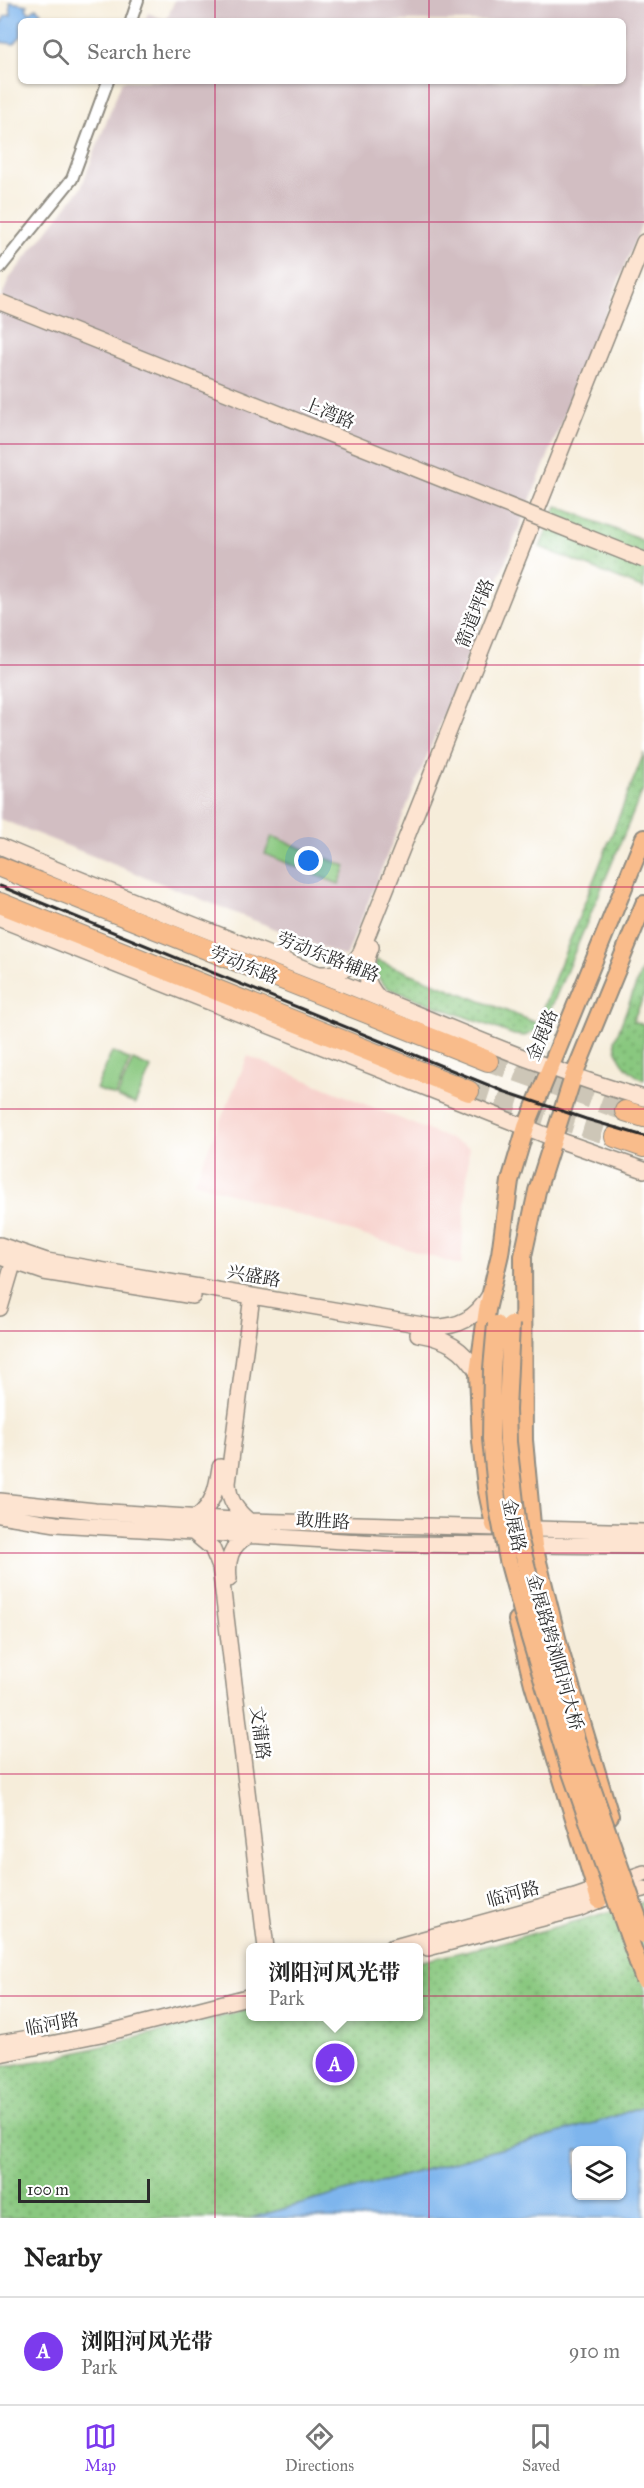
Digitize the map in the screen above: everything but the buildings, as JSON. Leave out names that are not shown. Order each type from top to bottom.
[{"type":"highway","name":"劳动东路","points":[[0,867],[488,1061]]},
{"type":"highway","name":"劳动东路","points":[[0,903],[469,1091]]},
{"type":"highway","points":[[615,1137],[644,1146]]},
{"type":"main road","name":"箭道坪路","points":[[320,974],[338,973],[346,969],[360,954],[644,242]]},
{"type":"main road","name":"箭道坪路","points":[[379,998],[368,984],[365,964],[367,957],[644,262]]},
{"type":"main road","name":"上湾路","points":[[0,302],[644,560]]},
{"type":"main road","name":"上湾路","points":[[0,313],[644,571]]},
{"type":"main road","name":"金展路","points":[[597,1894],[533,1684],[496,1537],[486,1487],[478,1373],[500,1254],[510,1181],[526,1127],[644,838]]},
{"type":"main road","name":"劳动东路辅路","points":[[0,846],[108,893],[320,974],[573,1077],[644,1098]]},
{"type":"main road","name":"金展路","points":[[504,1324],[523,1256],[537,1191],[573,1077],[644,904]]},
{"type":"main road","points":[[0,919],[553,1138],[644,1170]]},
{"type":"main road","points":[[0,1279],[7,1254]]},
{"type":"main road","points":[[0,1308],[7,1254]]},
{"type":"main road","name":"兴盛路","points":[[7,1254],[434,1337],[458,1348],[469,1358],[478,1373]]},
{"type":"main road","name":"金展路","points":[[500,1254],[504,1324]]},
{"type":"main road","name":"金展路","points":[[523,1256],[524,1440],[534,1538],[560,1650],[638,1882]]},
{"type":"main road","name":"兴盛路","points":[[246,1300],[434,1327],[458,1325],[466,1321],[483,1307],[491,1294]]},
{"type":"main road","points":[[197,1517],[209,1505],[217,1490],[246,1300]]},
{"type":"main road","points":[[246,1300],[228,1494],[248,1529]]},
{"type":"main road","name":"金展路跨浏阳河大桥","points":[[504,1324],[510,1475],[519,1537],[538,1612],[583,1762],[644,1935]]},
{"type":"main road","name":"金展路跨浏阳河大桥","points":[[504,1324],[492,1369],[491,1439],[498,1508],[507,1552],[523,1615],[568,1764],[644,1980]]},
{"type":"main road","name":"敢胜路","points":[[0,1501],[95,1511],[197,1517],[248,1529]]},
{"type":"main road","name":"敢胜路","points":[[0,1515],[57,1524],[194,1533],[248,1529],[534,1538],[644,1546]]},
{"type":"main road","name":"文蒲路","points":[[248,1529],[232,1550],[228,1569],[276,1943]]},
{"type":"main road","name":"敢胜路","points":[[534,1538],[644,1532]]},
{"type":"main road","name":"文蒲路","points":[[194,1533],[212,1548],[220,1566],[266,1943]]},
{"type":"main road","name":"临河路","points":[[406,1943],[638,1882]]},
{"type":"main road","name":"临河路","points":[[423,1949],[578,1909],[597,1894]]},
{"type":"main road","name":"临河路","points":[[0,2043],[158,2012],[246,1989]]},
{"type":"main road","name":"临河路","points":[[0,2054],[106,2033],[246,1989]]},
{"type":"street","points":[[132,18],[138,0]]},
{"type":"street","points":[[0,268],[72,179],[107,84]]},
{"type":"shaded area","points":[[175,0],[644,0],[644,218],[346,957],[0,819],[0,301],[9,279],[81,188],[121,84],[626,84],[626,18],[167,18]]},
{"type":"shaded area","points":[[148,13],[161,18],[146,18]]},
{"type":"shaded area","points":[[248,1056],[469,1147],[461,1266],[194,1182]]},
{"type":"green space","points":[[557,506],[644,541],[644,589],[540,547]]},
{"type":"green space","points":[[644,753],[644,787],[543,1027],[525,1036],[514,1035],[390,989],[382,983],[376,973],[376,960],[537,1023]]},
{"type":"green space","points":[[272,836],[306,850],[299,868],[265,854]]},
{"type":"green space","points":[[312,853],[346,866],[339,884],[305,871]]},
{"type":"green space","points":[[644,964],[644,995],[633,1021],[644,1025],[644,1080],[633,1073],[620,1059],[615,1040]]},
{"type":"green space","points":[[112,1052],[130,1060],[115,1096],[96,1089]]},
{"type":"green space","points":[[133,1060],[151,1068],[135,1104],[117,1097]]},
{"type":"green space","points":[[644,1902],[644,2106],[598,2122],[251,2218],[0,2218],[0,2067],[51,2059],[246,2010],[246,2021],[423,2021],[423,1961],[499,1943]]},
{"type":"water","points":[[10,2],[28,5],[26,8],[29,13],[36,8],[41,12],[36,18],[18,18],[18,39],[14,44],[0,42],[1,24],[5,16],[11,15]]},
{"type":"water","points":[[644,2106],[644,2218],[251,2218],[598,2122]]},
{"type":"tunnel","points":[[488,1061],[625,1111]]},
{"type":"tunnel","points":[[469,1091],[615,1137]]},
{"type":"railway","points":[[0,886],[503,1091],[644,1136]]},
{"type":"place","name":"浏阳河风光带","points":[[335,2063]]}]
